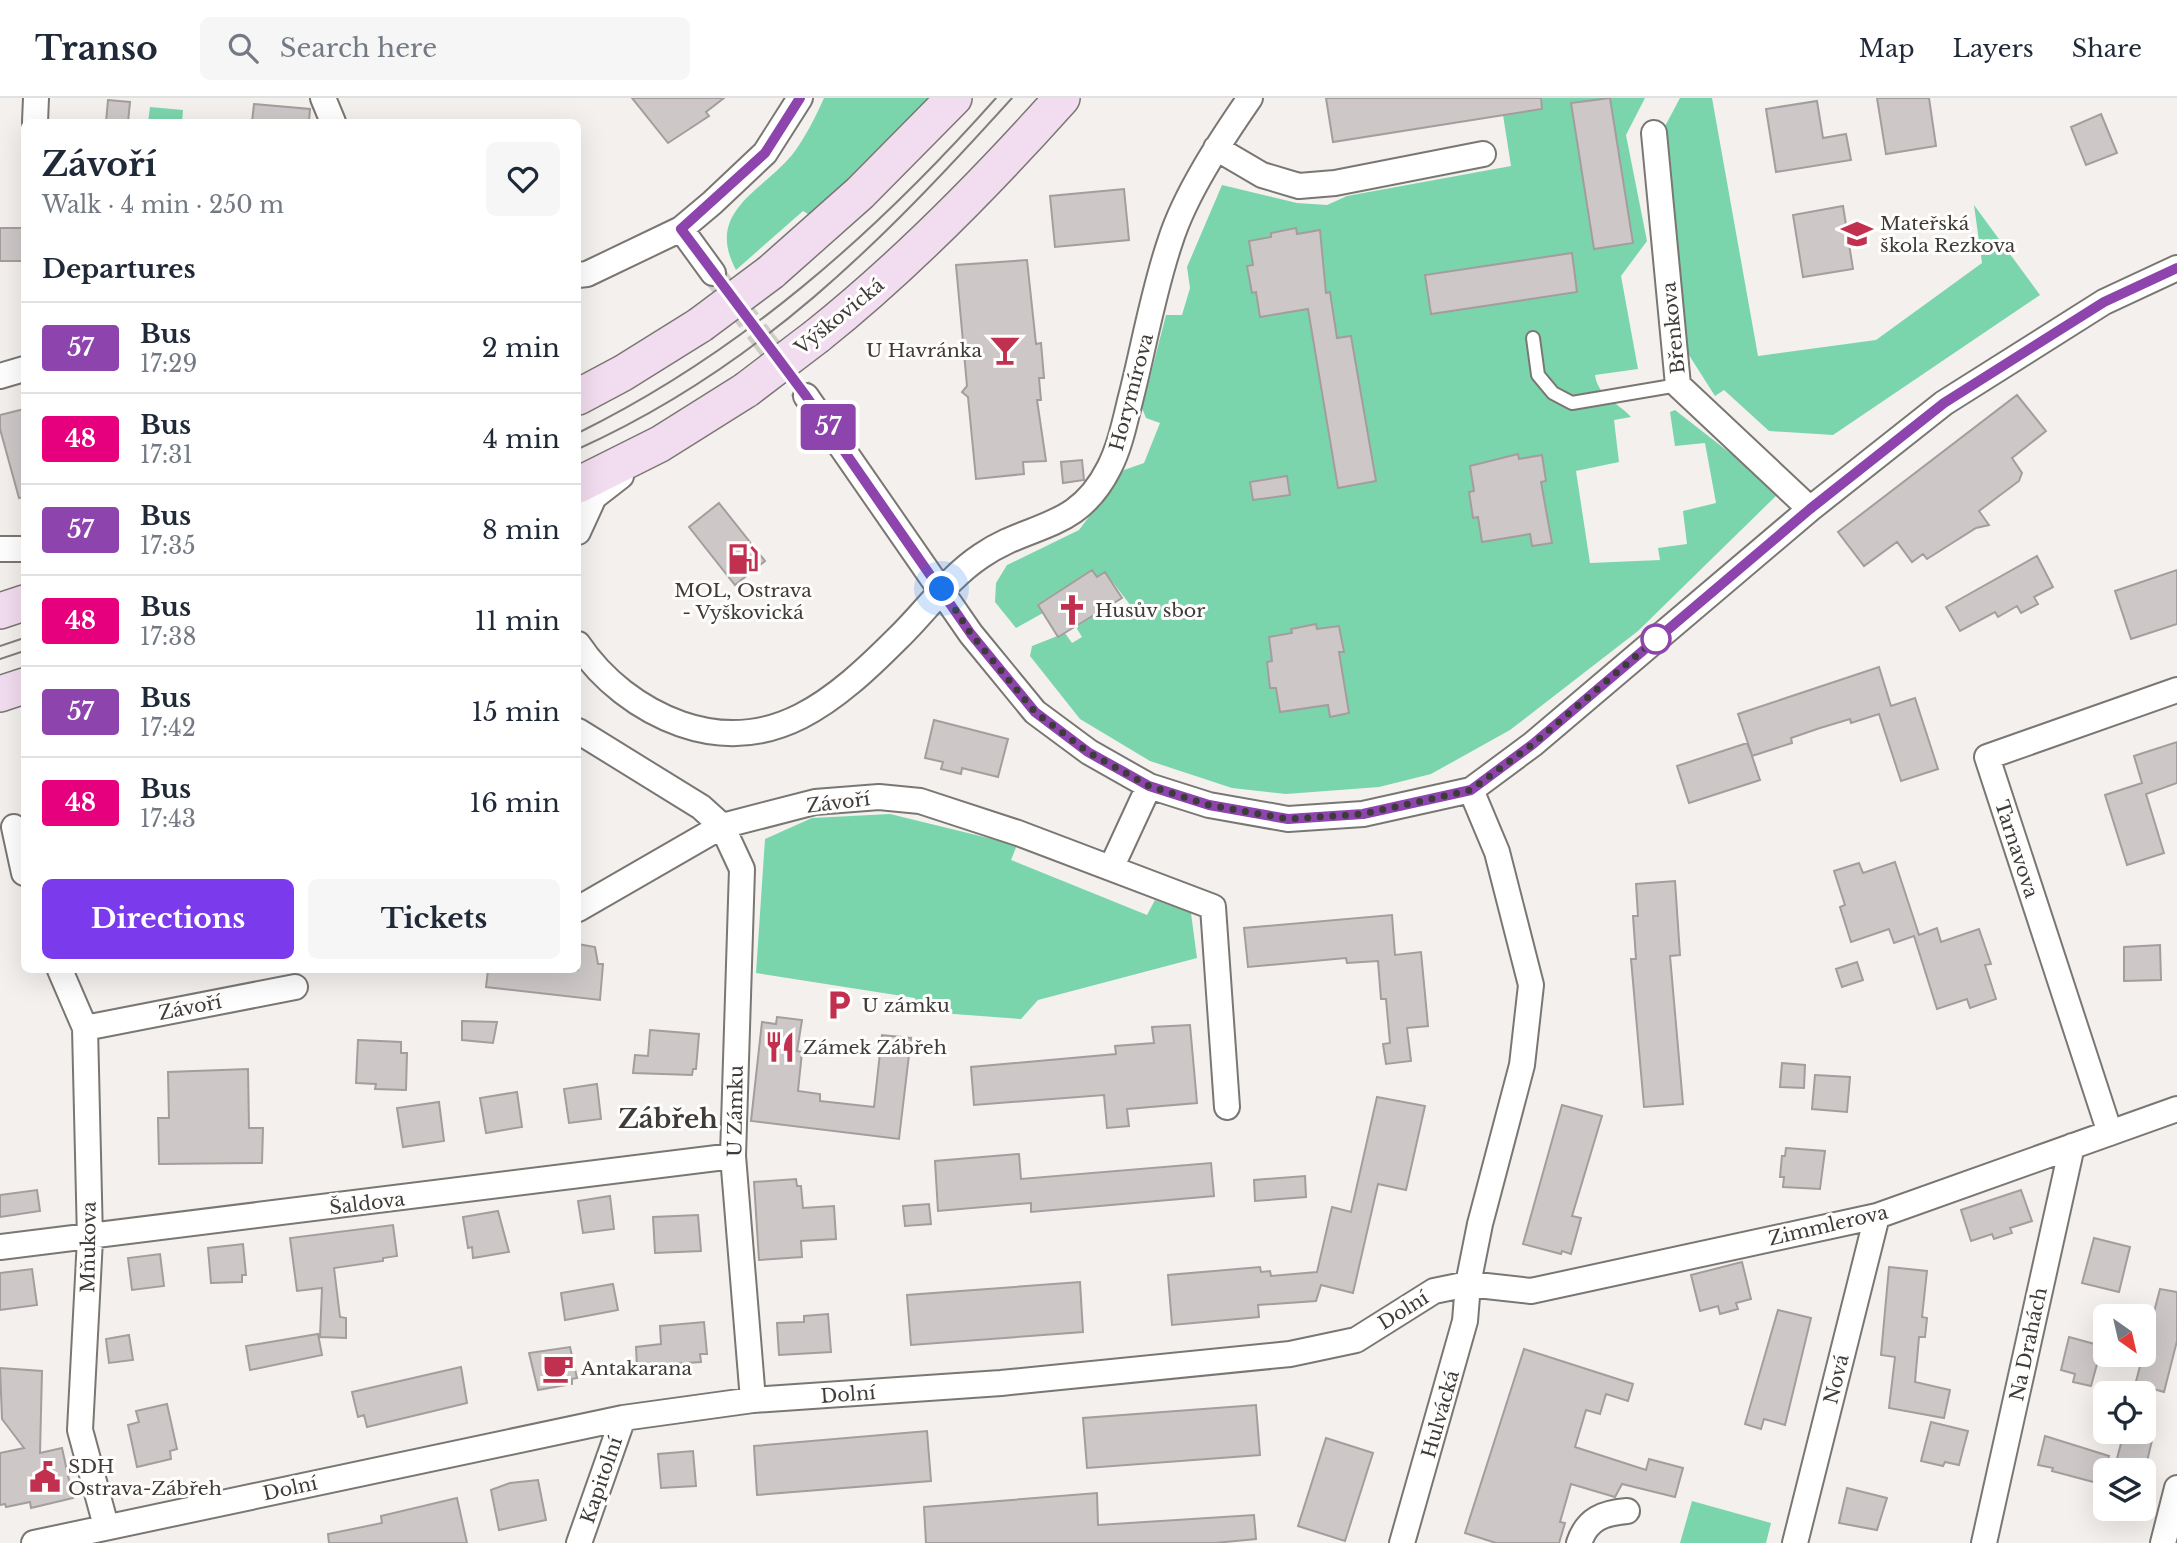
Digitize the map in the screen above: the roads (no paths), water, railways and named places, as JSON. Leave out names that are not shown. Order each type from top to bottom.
[{"type":"street","points":[[35,119],[36,98]]},
{"type":"street","points":[[323,98],[332,119]]},
{"type":"street","points":[[581,275],[681,229],[765,153],[800,98]]},
{"type":"street","points":[[581,395],[623,373],[700,325],[771,272],[842,211],[954,98]]},
{"type":"street","name":"Výškovická","points":[[581,484],[660,444],[746,390],[817,335],[878,285],[934,233],[1062,98]]},
{"type":"street","name":"Horymírova","points":[[581,648],[595,669],[634,700],[670,720],[706,733],[761,733],[797,718],[833,697],[898,638],[942,589],[982,555],[1072,515],[1110,468],[1124,427],[1170,240],[1216,148],[1250,98]]},
{"type":"street","name":"Břenkova","points":[[1654,133],[1678,385],[1810,509]]},
{"type":"street","points":[[1216,148],[1262,175],[1299,186],[1335,183],[1483,153]]},
{"type":"street","points":[[681,229],[713,272]]},
{"type":"street","points":[[806,396],[971,634],[1035,712],[1088,752],[1149,786],[1209,805],[1288,819],[1363,814],[1471,790],[1533,744],[1810,509],[1944,403],[2104,302],[2177,268]]},
{"type":"street","points":[[0,376],[21,370]]},
{"type":"street","points":[[581,525],[594,497],[660,444]]},
{"type":"street","points":[[0,550],[21,549]]},
{"type":"street","points":[[0,611],[21,604]]},
{"type":"street","points":[[0,694],[21,687]]},
{"type":"street","name":"Tarnavova","points":[[2109,1133],[1987,757],[2177,690]]},
{"type":"street","points":[[581,732],[701,807],[722,826]]},
{"type":"street","points":[[1112,866],[1149,786]]},
{"type":"street","points":[[1468,1284],[1480,1224],[1522,1065],[1531,985],[1497,852],[1471,790]]},
{"type":"street","name":"Závoří","points":[[581,907],[722,826],[815,802],[878,797],[920,801],[1112,866],[1213,907],[1227,1107]]},
{"type":"street","name":"U Zámku","points":[[722,826],[742,869],[733,1156],[753,1400]]},
{"type":"street","points":[[14,827],[21,859]]},
{"type":"street","name":"Mňukova","points":[[61,973],[85,1028],[90,1238],[80,1430],[106,1526]]},
{"type":"street","name":"Závoří","points":[[85,1028],[295,987]]},
{"type":"street","name":"Zimmlerova","points":[[1468,1284],[1531,1291],[1877,1216],[2177,1110]]},
{"type":"street","name":"Na Drahách","points":[[1984,1543],[2072,1146]]},
{"type":"street","name":"Šaldova","points":[[0,1247],[90,1238],[733,1156]]},
{"type":"street","name":"Nová","points":[[1795,1543],[1877,1216]]},
{"type":"street","name":"Dolní","points":[[34,1543],[623,1418],[753,1400],[1001,1383],[1290,1354],[1356,1340],[1434,1291],[1468,1284]]},
{"type":"street","name":"Hulvácká","points":[[1410,1541],[1465,1321],[1468,1284]]},
{"type":"street","name":"Kapitolní","points":[[579,1543],[623,1418]]},
{"type":"street","points":[[2164,1543],[2177,1488]]},
{"type":"street","points":[[1579,1543],[1585,1528],[1606,1513],[1627,1511]]},
{"type":"lane","points":[[1533,338],[1538,375],[1553,393],[1572,403],[1678,385]]},
{"type":"tunnel","points":[[713,273],[806,396]]},
{"type":"tram line","points":[[581,431],[695,366],[803,286],[903,196],[996,98]]},
{"type":"tram line","points":[[581,448],[643,417],[703,380],[814,297],[915,202],[1012,98]]},
{"type":"tram line","points":[[0,646],[21,639]]},
{"type":"tram line","points":[[0,659],[21,652]]},
{"type":"place","name":"Mateřská škola Rezkova","points":[[1857,234]]},
{"type":"place","name":"U Havránka","points":[[1005,350]]},
{"type":"place","name":"MOL, Ostrava - Vyškovická","points":[[743,559]]},
{"type":"place","name":"Husův sbor","points":[[1072,610]]},
{"type":"place","name":"U zámku","points":[[839,1005]]},
{"type":"place","name":"Zámek Zábřeh","points":[[780,1047]]},
{"type":"place","name":"Antakarana","points":[[558,1368]]},
{"type":"place","name":"SDH Ostrava-Zábřeh","points":[[45,1477]]},
{"type":"district","name":"Zábřeh","points":[[668,1119]]}]
